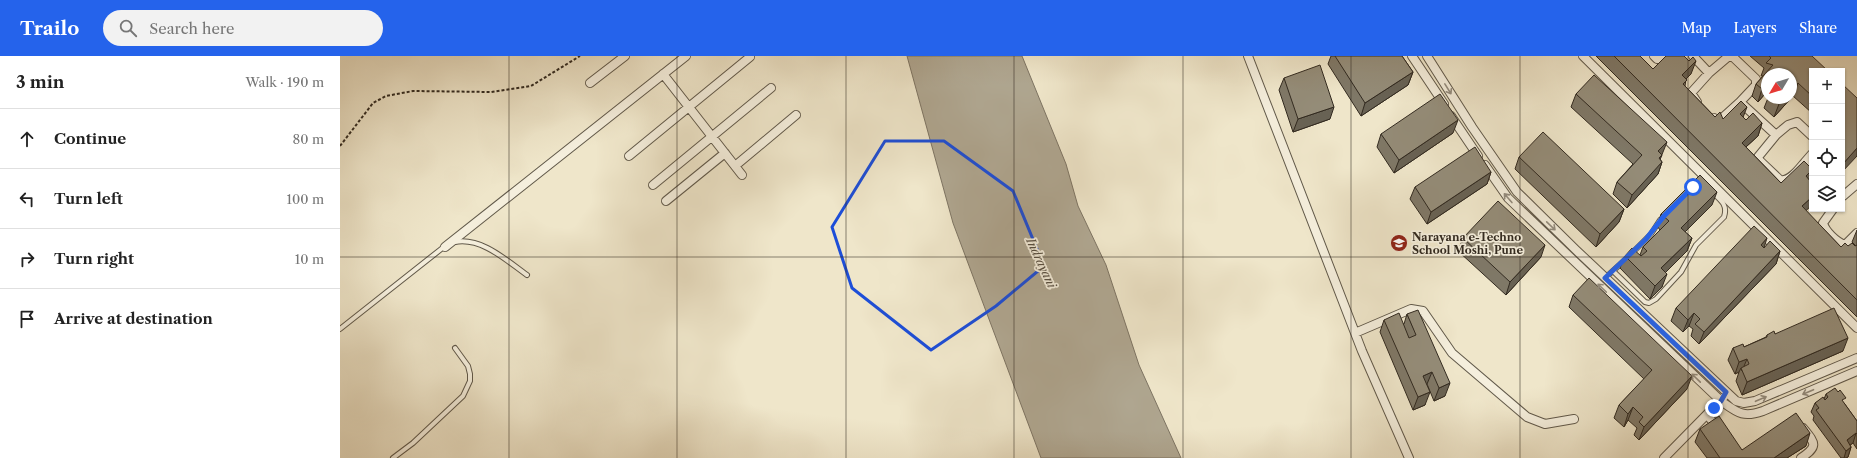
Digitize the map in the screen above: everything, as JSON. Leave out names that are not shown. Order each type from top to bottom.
[{"type":"street","points":[[590,83],[625,56]]},
{"type":"street","points":[[1248,56],[1355,333],[1410,458]]},
{"type":"street","points":[[1412,56],[1508,198],[1721,401],[1739,414],[1752,415],[1857,371]]},
{"type":"street","points":[[1427,56],[1517,192],[1605,278],[1736,400],[1744,403],[1755,401],[1857,358]]},
{"type":"street","points":[[1583,56],[1857,328]]},
{"type":"street","points":[[1654,56],[1657,59],[1662,59],[1665,56]]},
{"type":"street","points":[[1693,56],[1709,73]]},
{"type":"street","points":[[1729,56],[1709,73],[1691,94],[1707,112],[1719,121],[1740,102],[1757,82],[1756,79],[1732,56]]},
{"type":"street","points":[[445,247],[683,57]]},
{"type":"street","points":[[629,156],[750,57]]},
{"type":"street","points":[[663,74],[742,175]]},
{"type":"street","points":[[653,185],[770,88]]},
{"type":"street","points":[[1740,102],[1776,135]]},
{"type":"street","points":[[735,166],[796,115]]},
{"type":"street","points":[[1809,133],[1797,122],[1788,125],[1776,135],[1758,157],[1760,161],[1780,180],[1784,181],[1789,178],[1809,157]]},
{"type":"street","points":[[666,201],[725,153]]},
{"type":"street","points":[[1805,162],[1809,165]]},
{"type":"street","points":[[1489,172],[1499,166]]},
{"type":"street","points":[[1845,194],[1857,184]]},
{"type":"street","points":[[1831,212],[1823,223],[1824,228],[1841,244],[1845,245],[1857,233]]},
{"type":"street","points":[[1570,258],[1576,250]]},
{"type":"street","points":[[1355,333],[1411,309],[1423,311],[1452,353],[1527,417],[1545,424],[1574,419]]},
{"type":"street","points":[[1822,373],[1830,383]]},
{"type":"street","points":[[1664,458],[1721,401],[1726,392]]},
{"type":"street","points":[[1707,414],[1726,438]]},
{"type":"street","points":[[1798,422],[1814,444],[1812,450],[1801,458]]},
{"type":"lane","points":[[1613,271],[1645,302],[1649,303],[1656,299],[1681,272],[1696,245],[1724,217],[1726,212],[1725,204],[1709,189]]},
{"type":"lane","points":[[1605,278],[1646,239],[1664,216]]},
{"type":"lane","points":[[340,329],[445,247],[462,241],[474,242],[494,251],[527,275]]},
{"type":"lane","points":[[394,458],[413,443],[463,396],[470,381],[470,374],[468,366],[455,348]]},
{"type":"path","points":[[340,146],[373,103],[386,96],[413,91],[491,92],[531,86],[563,65],[580,56]]},
{"type":"highlighted area","points":[[885,141],[944,141],[1013,191],[1044,266],[996,306],[931,350],[852,288],[832,227]]},
{"type":"water","name":"Indrayani","points":[[907,56],[1022,56],[1066,164],[1078,206],[1106,265],[1139,365],[1181,458],[1041,458],[953,223]]},
{"type":"building","points":[[1335,56],[1402,56],[1413,72],[1365,103]]},
{"type":"building","points":[[1614,56],[1640,56],[1653,69],[1666,56],[1684,56],[1689,61],[1693,57],[1696,61],[1682,75],[1687,80],[1683,84],[1715,117],[1720,112],[1723,119],[1741,101],[1747,107],[1740,114],[1746,120],[1753,113],[1762,123],[1742,143],[1781,183],[1804,161],[1809,166],[1809,173],[1806,176],[1809,180],[1809,200],[1802,206],[1841,247],[1845,243],[1848,246],[1852,243],[1855,246],[1857,245],[1857,300]]},
{"type":"building","points":[[1769,56],[1812,56],[1825,68],[1809,68],[1809,93],[1798,83],[1797,84],[1797,68],[1770,68],[1773,65],[1766,63],[1771,58]]},
{"type":"building","points":[[1320,65],[1334,107],[1298,119],[1284,78]]},
{"type":"building","points":[[1594,75],[1667,142],[1658,151],[1662,155],[1659,158],[1662,162],[1632,195],[1617,182],[1642,155],[1576,94]]},
{"type":"building","points":[[1761,78],[1761,88],[1756,84]]},
{"type":"building","points":[[1845,87],[1857,98],[1857,148],[1845,162]]},
{"type":"building","points":[[1440,94],[1458,120],[1399,160],[1381,134]]},
{"type":"building","points":[[1543,132],[1624,209],[1600,234],[1519,157]]},
{"type":"building","points":[[1475,147],[1491,172],[1431,212],[1415,187]]},
{"type":"building","points":[[1700,175],[1717,192],[1681,228],[1692,238],[1661,268],[1667,274],[1655,286],[1625,256],[1632,248],[1641,256],[1647,251],[1643,247],[1669,221],[1661,214]]},
{"type":"building","points":[[1498,201],[1545,245],[1510,282],[1463,238]]},
{"type":"building","points":[[1754,226],[1767,238],[1761,245],[1764,248],[1770,241],[1780,251],[1704,332],[1695,324],[1700,319],[1694,313],[1688,320],[1676,308]]},
{"type":"building","points":[[1589,278],[1692,376],[1644,427],[1639,422],[1643,417],[1633,407],[1628,414],[1619,405],[1652,370],[1573,295]]},
{"type":"building","points":[[1834,308],[1848,338],[1747,382],[1741,368],[1749,364],[1747,359],[1739,362],[1733,348],[1743,344],[1744,347],[1767,337],[1767,335],[1774,331],[1775,334]]},
{"type":"building","points":[[1418,310],[1450,383],[1439,388],[1432,372],[1423,376],[1430,392],[1418,397],[1384,320],[1399,313],[1409,338],[1416,335],[1407,314]]},
{"type":"building","points":[[1835,388],[1838,392],[1840,390],[1846,398],[1842,400],[1857,421],[1857,434],[1856,433],[1847,440],[1851,447],[1846,451],[1816,410],[1819,408],[1815,403],[1823,397],[1825,400],[1828,397],[1826,394]]},
{"type":"building","points":[[1796,413],[1810,433],[1774,458],[1720,458],[1700,429],[1719,416],[1742,450]]},
{"type":"place","name":"Narayana e-Techno School Moshi, Pune","points":[[1399,243]]},
{"type":"route","points":[[1693,187],[1664,216],[1651,234],[1605,278],[1726,392],[1721,401],[1714,408]]}]
